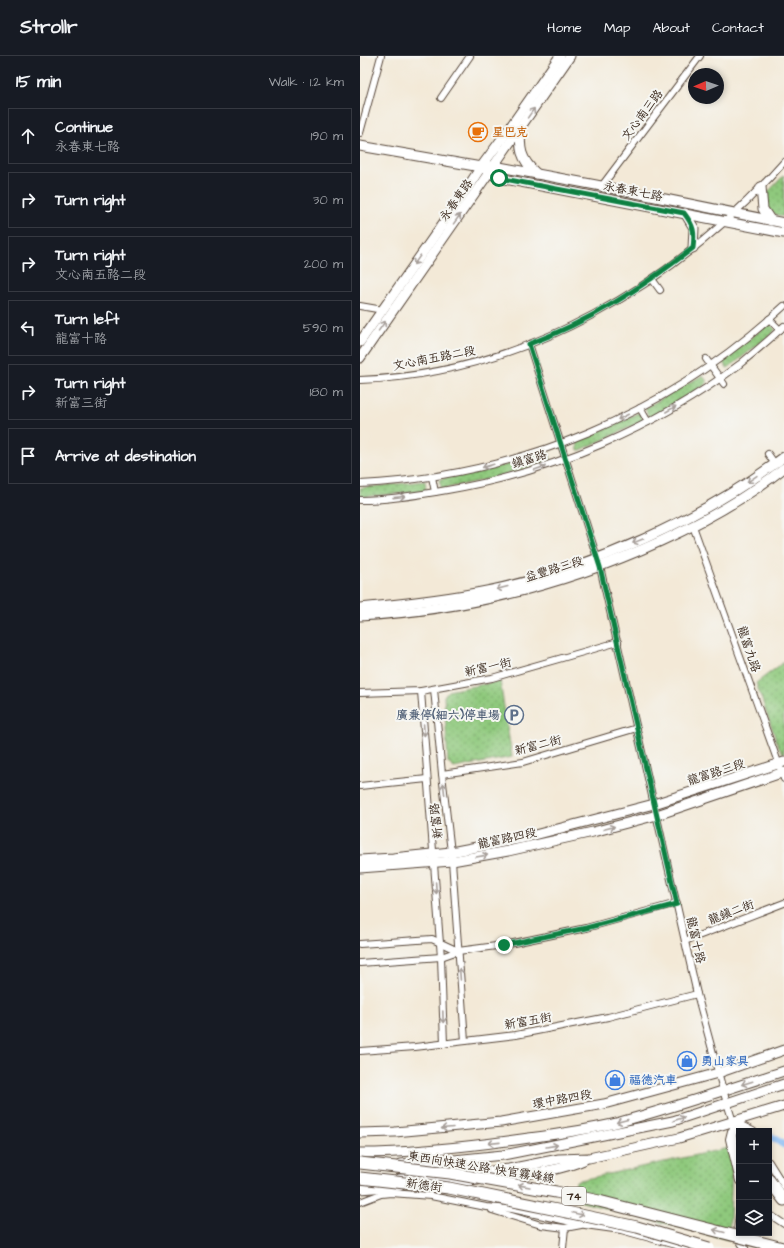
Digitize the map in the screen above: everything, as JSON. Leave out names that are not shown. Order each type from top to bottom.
[{"type":"highway","points":[[733,1122],[739,1128]]},
{"type":"highway","name":"東西向快速公路 快官霧峰線","points":[[360,1164],[450,1173],[556,1192],[607,1203],[783,1248]]},
{"type":"highway","name":"74","points":[[360,1179],[449,1188],[637,1227],[709,1248]]},
{"type":"highway","points":[[772,1184],[784,1200]]},
{"type":"street","points":[[360,133],[380,56]]},
{"type":"street","points":[[441,98],[470,56]]},
{"type":"street","name":"永春東路","points":[[360,342],[560,56]]},
{"type":"street","name":"永春東路","points":[[360,358],[570,56]]},
{"type":"street","name":"文心南三路","points":[[602,186],[700,56]]},
{"type":"street","points":[[521,127],[520,145],[522,155],[528,165],[538,175]]},
{"type":"street","name":"永春東七路","points":[[360,146],[602,186],[784,223]]},
{"type":"street","name":"文心南五路二段","points":[[360,380],[412,375],[464,366],[529,344],[596,314],[652,279],[693,248],[734,213],[784,162]]},
{"type":"street","name":"永春東七路","points":[[492,169],[499,178],[784,233]]},
{"type":"street","points":[[761,187],[763,209],[771,221]]},
{"type":"street","points":[[684,213],[694,228],[693,248]]},
{"type":"street","points":[[652,279],[660,290]]},
{"type":"street","points":[[360,306],[383,310]]},
{"type":"street","name":"鎮富路","points":[[360,484],[432,477],[481,468],[561,444],[623,418],[728,353],[784,306]]},
{"type":"street","name":"鎮富路","points":[[360,500],[469,487],[534,470],[566,458],[648,422],[680,404],[740,364],[782,328],[769,319]]},
{"type":"street","name":"龍富十路","points":[[529,344],[599,562],[685,941],[718,1073],[733,1122]]},
{"type":"street","points":[[706,359],[724,384]]},
{"type":"street","points":[[640,408],[648,422]]},
{"type":"street","points":[[768,454],[780,468]]},
{"type":"street","name":"益豐路三段","points":[[360,608],[430,601],[492,590],[642,550],[694,526],[742,498],[780,468],[784,457]]},
{"type":"street","name":"益豐路三段","points":[[360,616],[413,612],[474,603],[541,586],[599,562],[676,524],[780,468]]},
{"type":"street","points":[[432,477],[435,492]]},
{"type":"street","name":"龍富九路","points":[[694,526],[781,763],[783,775]]},
{"type":"street","name":"新富一街","points":[[360,693],[421,691],[492,678],[618,642]]},
{"type":"street","name":"新富路","points":[[434,689],[452,856],[465,1041]]},
{"type":"street","name":"新富路","points":[[421,691],[441,957],[444,1044]]},
{"type":"street","name":"新富二街","points":[[442,774],[524,762],[637,728]]},
{"type":"street","name":"龍富路三段","points":[[654,804],[781,763]]},
{"type":"street","name":"龍富路三段","points":[[657,815],[783,775]]},
{"type":"street","points":[[360,786],[427,779]]},
{"type":"street","name":"龍富路四段","points":[[452,856],[654,804]]},
{"type":"street","name":"龍富路四段","points":[[360,868],[452,856],[508,851],[593,832],[657,815]]},
{"type":"street","name":"龍富路四段","points":[[360,860],[393,858],[433,859]]},
{"type":"street","name":"龍鎮二街","points":[[685,941],[784,903]]},
{"type":"street","points":[[360,963],[441,957],[458,951],[504,945],[586,928],[677,904]]},
{"type":"street","points":[[360,944],[432,939],[458,951]]},
{"type":"street","name":"新富五街","points":[[360,1051],[415,1047],[516,1035],[608,1017],[698,994]]},
{"type":"street","name":"環中路四段","points":[[360,1133],[395,1132],[501,1122],[604,1104],[718,1073],[784,1050]]},
{"type":"street","points":[[360,1153],[444,1148],[558,1134],[621,1121],[670,1108],[784,1071]]},
{"type":"street","points":[[360,1164],[444,1161],[502,1155],[673,1121],[784,1084]]},
{"type":"street","points":[[360,1189],[454,1183],[530,1173],[572,1165],[589,1158],[679,1138],[784,1106]]},
{"type":"street","points":[[733,1122],[747,1128]]},
{"type":"street","points":[[733,1122],[733,1136],[736,1148]]},
{"type":"street","points":[[733,1122],[729,1139],[736,1168]]},
{"type":"street","points":[[360,1179],[453,1176],[510,1169],[559,1159],[589,1158]]},
{"type":"street","points":[[770,1164],[784,1186]]},
{"type":"street","name":"新德街","points":[[360,1202],[381,1194],[404,1193],[431,1196],[486,1207],[535,1223],[565,1228],[585,1225]]},
{"type":"street","name":"新德街","points":[[486,1207],[512,1209],[585,1225],[621,1230],[686,1248]]},
{"type":"street","points":[[772,1217],[784,1224]]},
{"type":"street","points":[[563,1248],[565,1228]]},
{"type":"street","points":[[737,1236],[746,1248]]},
{"type":"street","points":[[742,1236],[746,1248]]},
{"type":"green space","points":[[784,175],[784,217],[771,212],[767,203],[767,193]]},
{"type":"green space","points":[[769,323],[775,329],[773,333],[728,368],[726,367],[722,361]]},
{"type":"green space","points":[[703,375],[707,382],[704,386],[649,417],[645,408]]},
{"type":"green space","points":[[640,413],[643,421],[581,450],[578,450],[577,441]]},
{"type":"green space","points":[[549,452],[550,461],[488,479],[442,489],[439,481],[440,479],[506,465]]},
{"type":"green space","points":[[425,481],[425,491],[360,497],[360,488]]},
{"type":"green space","points":[[784,662],[784,754],[779,748],[756,683]]},
{"type":"green space","points":[[500,681],[512,757],[454,768],[448,763],[444,696],[448,691]]},
{"type":"green space","points":[[733,1147],[729,1240],[574,1200],[576,1181]]},
{"type":"waterway","points":[[772,1137],[784,1145]]},
{"type":"place","name":"星巴克","points":[[478,132]]},
{"type":"place","name":"廣兼停(細六)停車場","points":[[514,715]]},
{"type":"place","name":"勇山家具","points":[[687,1061]]},
{"type":"place","name":"福德汽車","points":[[615,1080]]},
{"type":"route","points":[[499,178],[684,213],[694,228],[693,248],[648,282],[602,311],[546,338],[529,344],[600,567],[677,904],[586,928],[504,945]]}]
